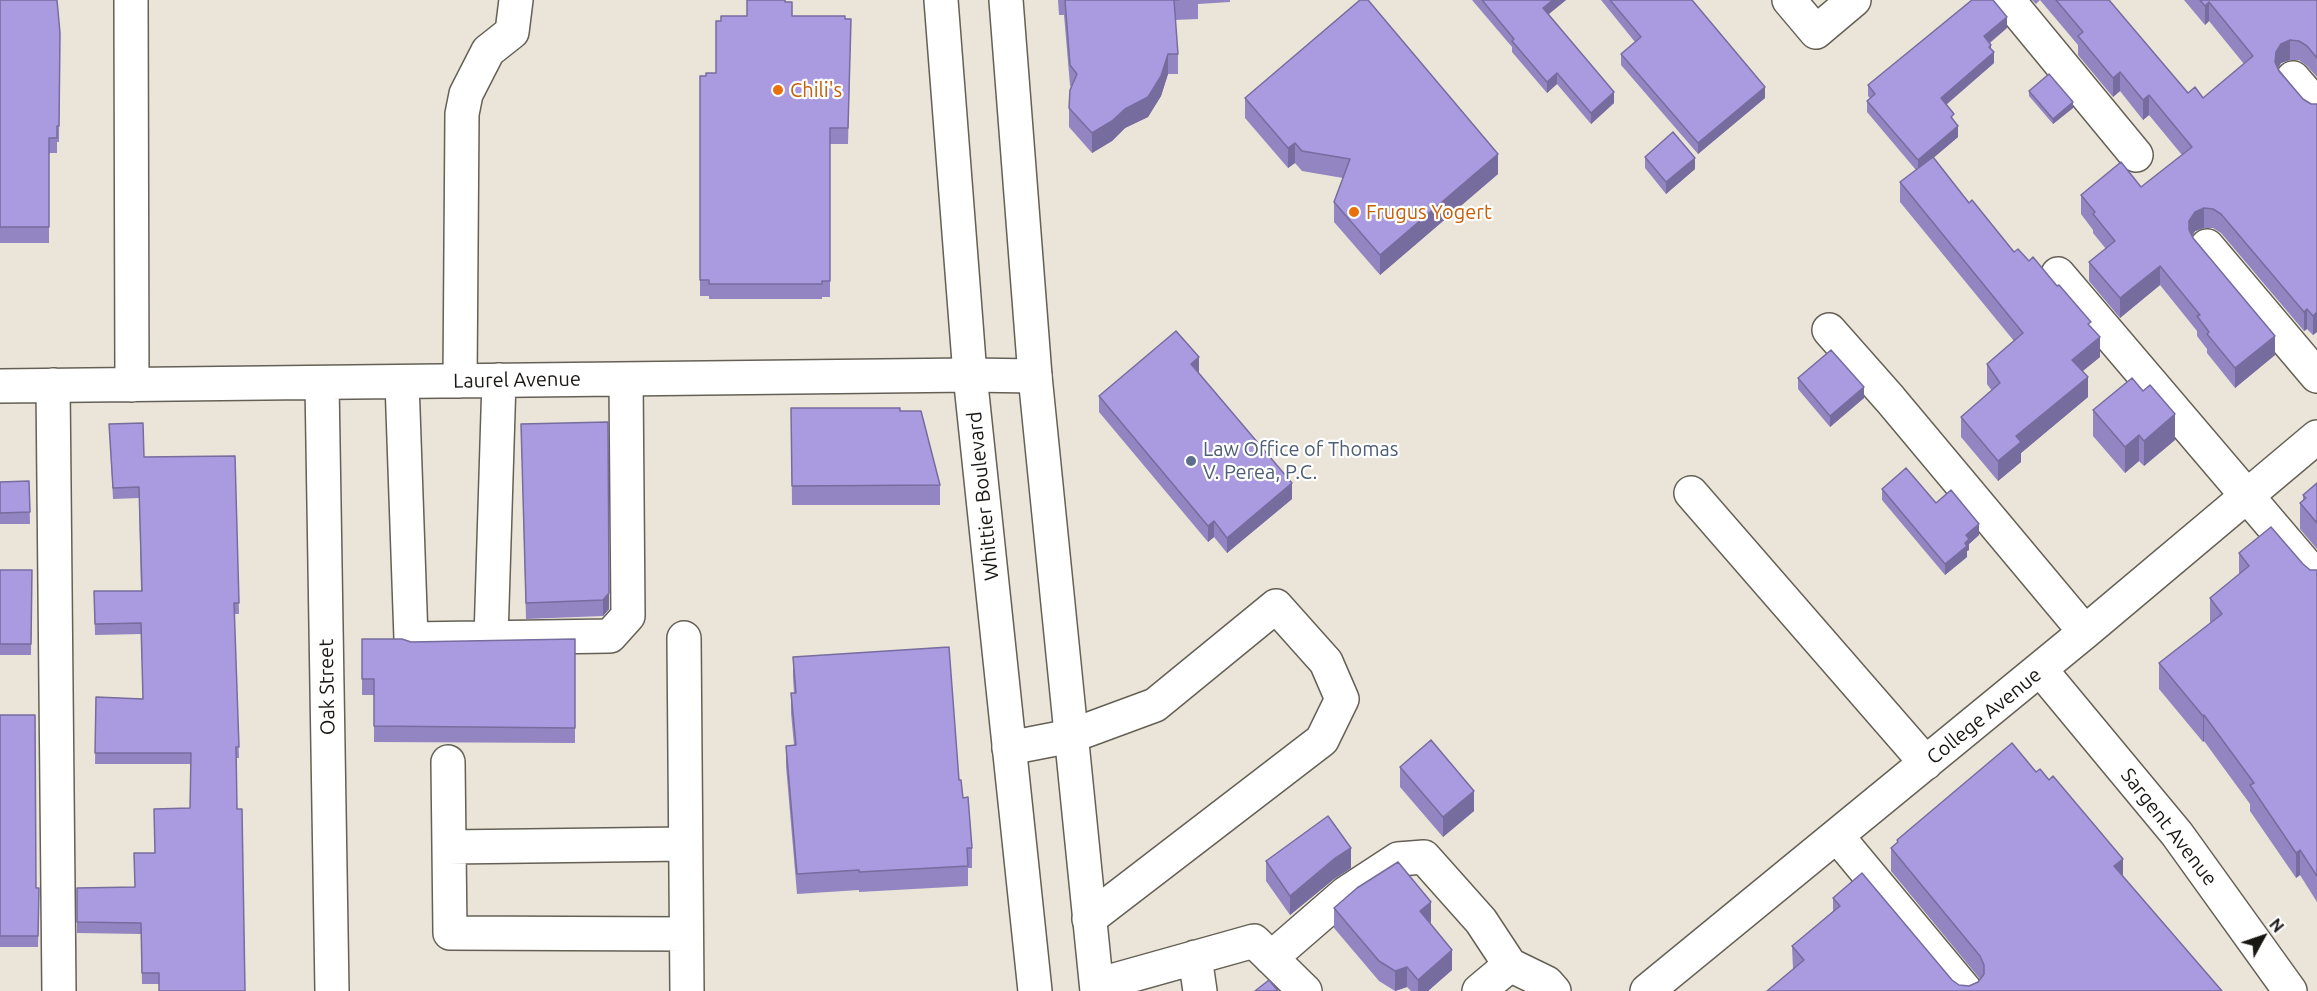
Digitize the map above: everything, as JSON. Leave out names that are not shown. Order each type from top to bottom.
[{"type":"street","points":[[131,0],[132,385]]},
{"type":"street","points":[[460,381],[462,114],[466,94],[488,51],[512,32],[516,0]]},
{"type":"street","name":"Whittier Boulevard","points":[[941,0],[970,375],[1035,991]]},
{"type":"street","points":[[1006,0],[1035,376],[1097,988],[1254,941],[1305,991]]},
{"type":"street","points":[[1789,0],[1816,32],[1854,0]]},
{"type":"street","points":[[2008,0],[2136,155]]},
{"type":"street","points":[[2293,78],[2317,106]]},
{"type":"street","points":[[2207,246],[2317,376]]},
{"type":"street","points":[[2058,274],[2317,578]]},
{"type":"street","points":[[1829,330],[1890,399],[2085,632]]},
{"type":"street","name":"Laurel Avenue","points":[[0,386],[1035,376]]},
{"type":"street","points":[[402,382],[411,639],[491,638],[610,636],[628,615],[626,379]]},
{"type":"street","points":[[491,638],[500,380]]},
{"type":"street","name":"Oak Street","points":[[322,383],[332,991]]},
{"type":"street","points":[[53,385],[59,991]]},
{"type":"street","name":"College Avenue","points":[[1647,991],[2085,632],[2317,437]]},
{"type":"street","points":[[1691,493],[1926,763]]},
{"type":"street","points":[[1009,748],[1071,736],[1155,705],[1276,606],[1326,662],[1342,699],[1322,740],[1089,919]]},
{"type":"street","points":[[684,638],[687,991]]},
{"type":"street","name":"Sargent Avenue","points":[[2040,669],[2177,834],[2290,991]]},
{"type":"street","points":[[448,762],[450,933],[686,934]]},
{"type":"street","points":[[1837,836],[1966,991]]},
{"type":"street","points":[[448,847],[686,844]]},
{"type":"street","points":[[1271,958],[1346,893],[1398,859],[1424,857],[1481,921],[1510,965],[1547,983],[1554,991]]},
{"type":"street","points":[[1195,957],[1200,991]]},
{"type":"street","points":[[1479,991],[1510,965]]},
{"type":"building","points":[[0,0],[57,0],[60,33],[59,126],[57,126],[57,138],[49,138],[49,227],[0,227]]},
{"type":"building","points":[[747,0],[792,2],[792,16],[845,16],[845,19],[851,19],[848,128],[830,128],[830,281],[822,281],[822,284],[709,284],[709,280],[700,280],[700,76],[706,76],[706,73],[716,73],[716,21],[721,21],[721,16],[747,16]]},
{"type":"building","points":[[1065,0],[1174,0],[1178,54],[1168,54],[1161,76],[1148,97],[1125,109],[1112,121],[1092,133],[1069,108],[1070,90],[1077,74],[1070,65]]},
{"type":"building","points":[[1360,0],[1368,0],[1498,154],[1380,255],[1334,202],[1350,159],[1302,151],[1295,143],[1288,148],[1245,98]]},
{"type":"building","points":[[1482,0],[1553,0],[1543,8],[1614,92],[1591,113],[1557,73],[1547,82],[1512,41],[1514,39]]},
{"type":"building","points":[[1610,0],[1692,0],[1765,87],[1698,143],[1621,54],[1641,37]]},
{"type":"building","points":[[1972,0],[1993,0],[2007,17],[1984,36],[1994,52],[1941,98],[1954,114],[1951,117],[1958,126],[1918,160],[1867,101],[1875,94],[1868,85]]},
{"type":"building","points":[[2056,0],[2109,0],[2188,93],[2195,87],[2203,98],[2253,56],[2209,2],[2205,6],[2200,0],[2317,0],[2317,58],[2307,46],[2299,41],[2290,40],[2281,44],[2276,52],[2275,62],[2279,71],[2303,99],[2311,104],[2317,104],[2317,312],[2313,316],[2307,309],[2304,312],[2221,214],[2213,209],[2204,208],[2195,212],[2189,221],[2189,230],[2193,238],[2275,336],[2235,368],[2207,334],[2209,332],[2197,316],[2200,315],[2160,266],[2120,298],[2089,262],[2115,241],[2081,195],[2121,162],[2141,187],[2192,147],[2149,95],[2143,100],[2120,72],[2113,78],[2078,36],[2083,32]]},
{"type":"building","points":[[2049,74],[2073,102],[2053,119],[2029,91]]},
{"type":"building","points":[[1673,132],[1695,158],[1666,182],[1645,157]]},
{"type":"building","points":[[1933,157],[1969,203],[1972,200],[2014,252],[2018,249],[2029,261],[2033,257],[2057,286],[2059,285],[2091,322],[2088,324],[2100,337],[2072,360],[2088,377],[2016,436],[2021,442],[1998,461],[1961,417],[2000,383],[1987,364],[2023,333],[1900,182]]},
{"type":"building","points":[[1176,331],[1199,357],[1191,364],[1292,483],[1227,538],[1214,521],[1208,526],[1099,396]]},
{"type":"building","points":[[1831,350],[1864,387],[1830,416],[1798,378]]},
{"type":"building","points":[[2132,378],[2143,391],[2150,385],[2175,414],[2144,441],[2139,435],[2125,447],[2093,410]]},
{"type":"building","points":[[791,408],[900,408],[900,411],[921,411],[940,485],[792,486]]},
{"type":"building","points":[[608,422],[609,593],[603,600],[526,603],[521,424]]},
{"type":"building","points":[[143,423],[144,457],[235,456],[239,603],[234,603],[239,747],[236,747],[237,809],[242,809],[245,991],[159,991],[159,973],[142,973],[141,923],[77,922],[77,888],[135,887],[134,853],[155,853],[154,809],[190,808],[191,753],[95,753],[96,697],[143,699],[141,623],[95,624],[94,591],[142,591],[139,487],[113,488],[109,424]]},
{"type":"building","points":[[1906,468],[1936,503],[1951,490],[1979,524],[1966,535],[1969,539],[1965,543],[1967,546],[1945,564],[1882,489]]},
{"type":"building","points":[[29,481],[30,512],[0,513],[0,482]]},
{"type":"building","points":[[2317,483],[2317,523],[2300,503],[2306,498],[2303,495]]},
{"type":"building","points":[[2271,527],[2303,564],[2310,570],[2317,570],[2317,876],[2300,850],[2296,853],[2250,785],[2254,783],[2204,715],[2159,663],[2222,614],[2210,598],[2249,566],[2239,553]]},
{"type":"building","points":[[0,570],[32,570],[31,644],[0,644]]},
{"type":"building","points":[[362,639],[402,639],[411,642],[575,639],[575,728],[374,726],[374,679],[362,679]]},
{"type":"building","points":[[949,647],[959,780],[961,780],[963,798],[968,797],[972,848],[967,848],[968,866],[797,874],[786,746],[796,745],[791,693],[796,693],[793,657]]},
{"type":"building","points":[[0,715],[35,715],[38,936],[0,936]]},
{"type":"building","points":[[1431,740],[1474,791],[1443,817],[1400,767]]},
{"type":"building","points":[[2012,743],[2036,772],[2040,769],[2049,780],[2053,776],[2123,859],[2114,866],[2222,991],[1767,991],[1804,960],[1792,946],[1840,906],[1833,898],[1862,873],[1952,980],[1959,985],[1969,986],[1978,982],[1984,974],[1984,965],[1980,956],[1891,848],[1898,842],[1897,840]]},
{"type":"building","points":[[1328,816],[1351,848],[1334,859],[1290,896],[1266,861]]},
{"type":"building","points":[[1398,862],[1431,902],[1420,911],[1452,950],[1418,980],[1407,967],[1395,971],[1379,961],[1334,908],[1357,888]]},
{"type":"building","points":[[1269,980],[1278,991],[1255,991]]},
{"type":"place","name":"Chili's","points":[[778,90]]},
{"type":"place","name":"Frugus Yogert","points":[[1354,212]]},
{"type":"place","name":"Law Office of Thomas V. Perea, P.C.","points":[[1191,461]]}]
